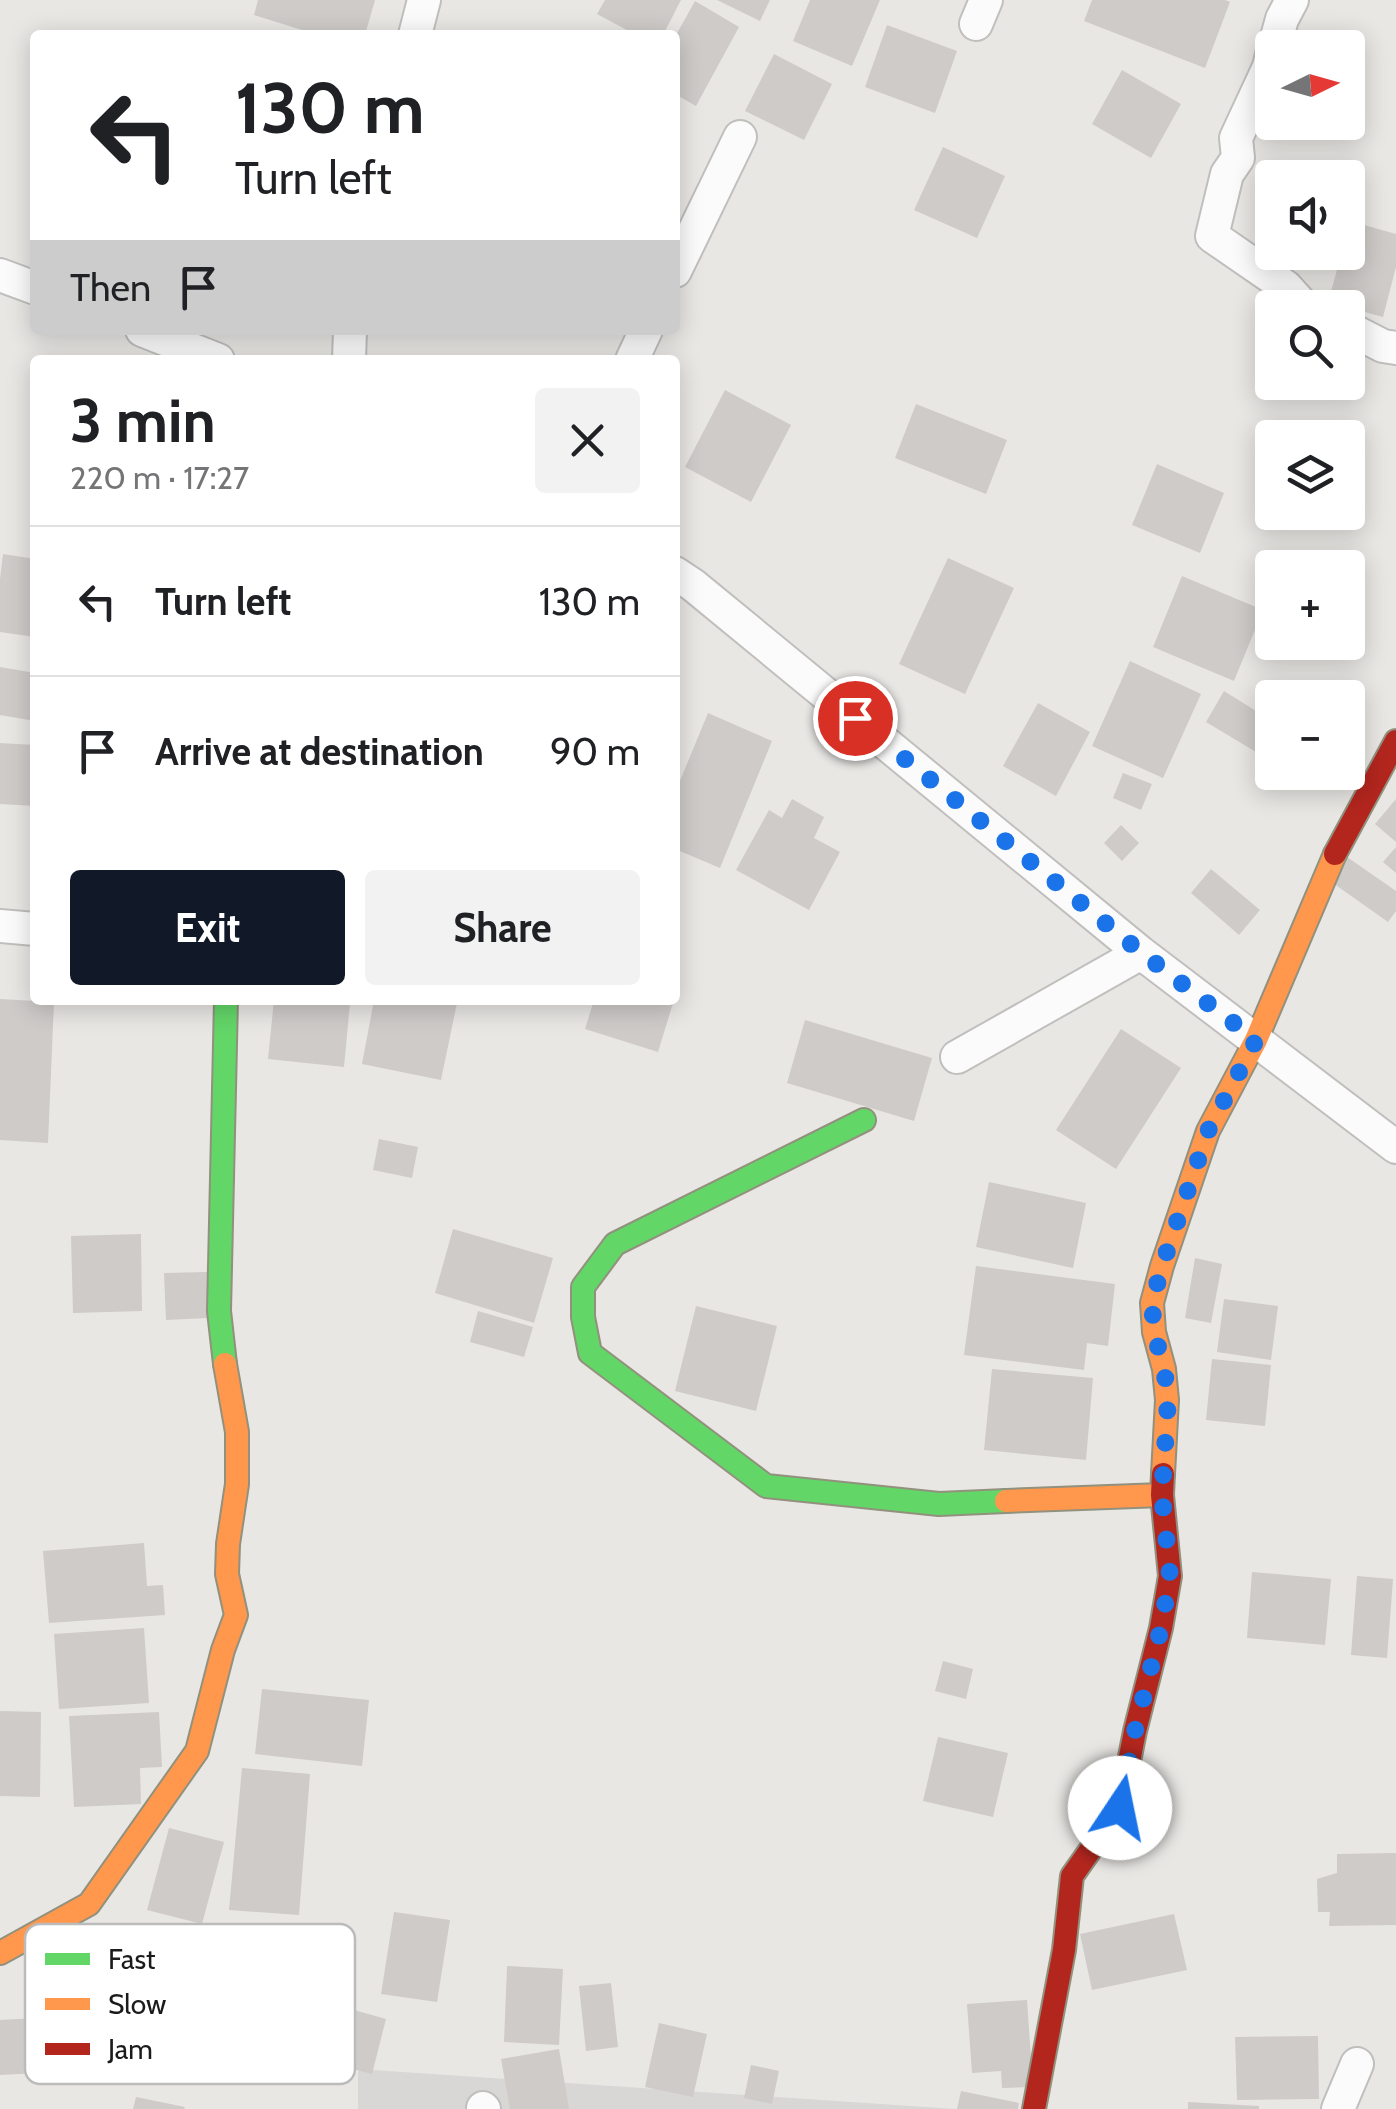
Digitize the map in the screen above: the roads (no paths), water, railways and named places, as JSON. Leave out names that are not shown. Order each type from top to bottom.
[{"type":"street","points":[[416,30],[424,0]]},
{"type":"street","points":[[1279,30],[1288,2]]},
{"type":"street","points":[[1255,97],[1236,138],[1238,158],[1227,174],[1212,236],[1288,290]]},
{"type":"street","points":[[680,261],[740,137]]},
{"type":"street","points":[[0,275],[30,286]]},
{"type":"street","points":[[155,335],[205,355]]},
{"type":"street","points":[[1365,337],[1396,348]]},
{"type":"street","points":[[680,577],[1142,953],[1396,1147]]},
{"type":"street","points":[[1034,2109],[1064,1950],[1072,1876],[1120,1808],[1170,1576],[1162,1495],[1168,1400],[1152,1303],[1208,1131],[1256,1040],[1326,868],[1396,741]]},
{"type":"street","points":[[0,926],[30,929]]},
{"type":"street","points":[[957,1057],[1142,953]]},
{"type":"street","points":[[51,1924],[88,1904],[197,1751],[236,1615],[228,1574],[228,1544],[236,1484],[237,1432],[219,1311],[226,1005]]},
{"type":"street","points":[[864,1120],[615,1244],[583,1287],[583,1317],[590,1353],[766,1486],[939,1504],[1162,1495]]},
{"type":"street","points":[[0,1952],[25,1938]]},
{"type":"street","points":[[1338,2109],[1356,2064]]}]
